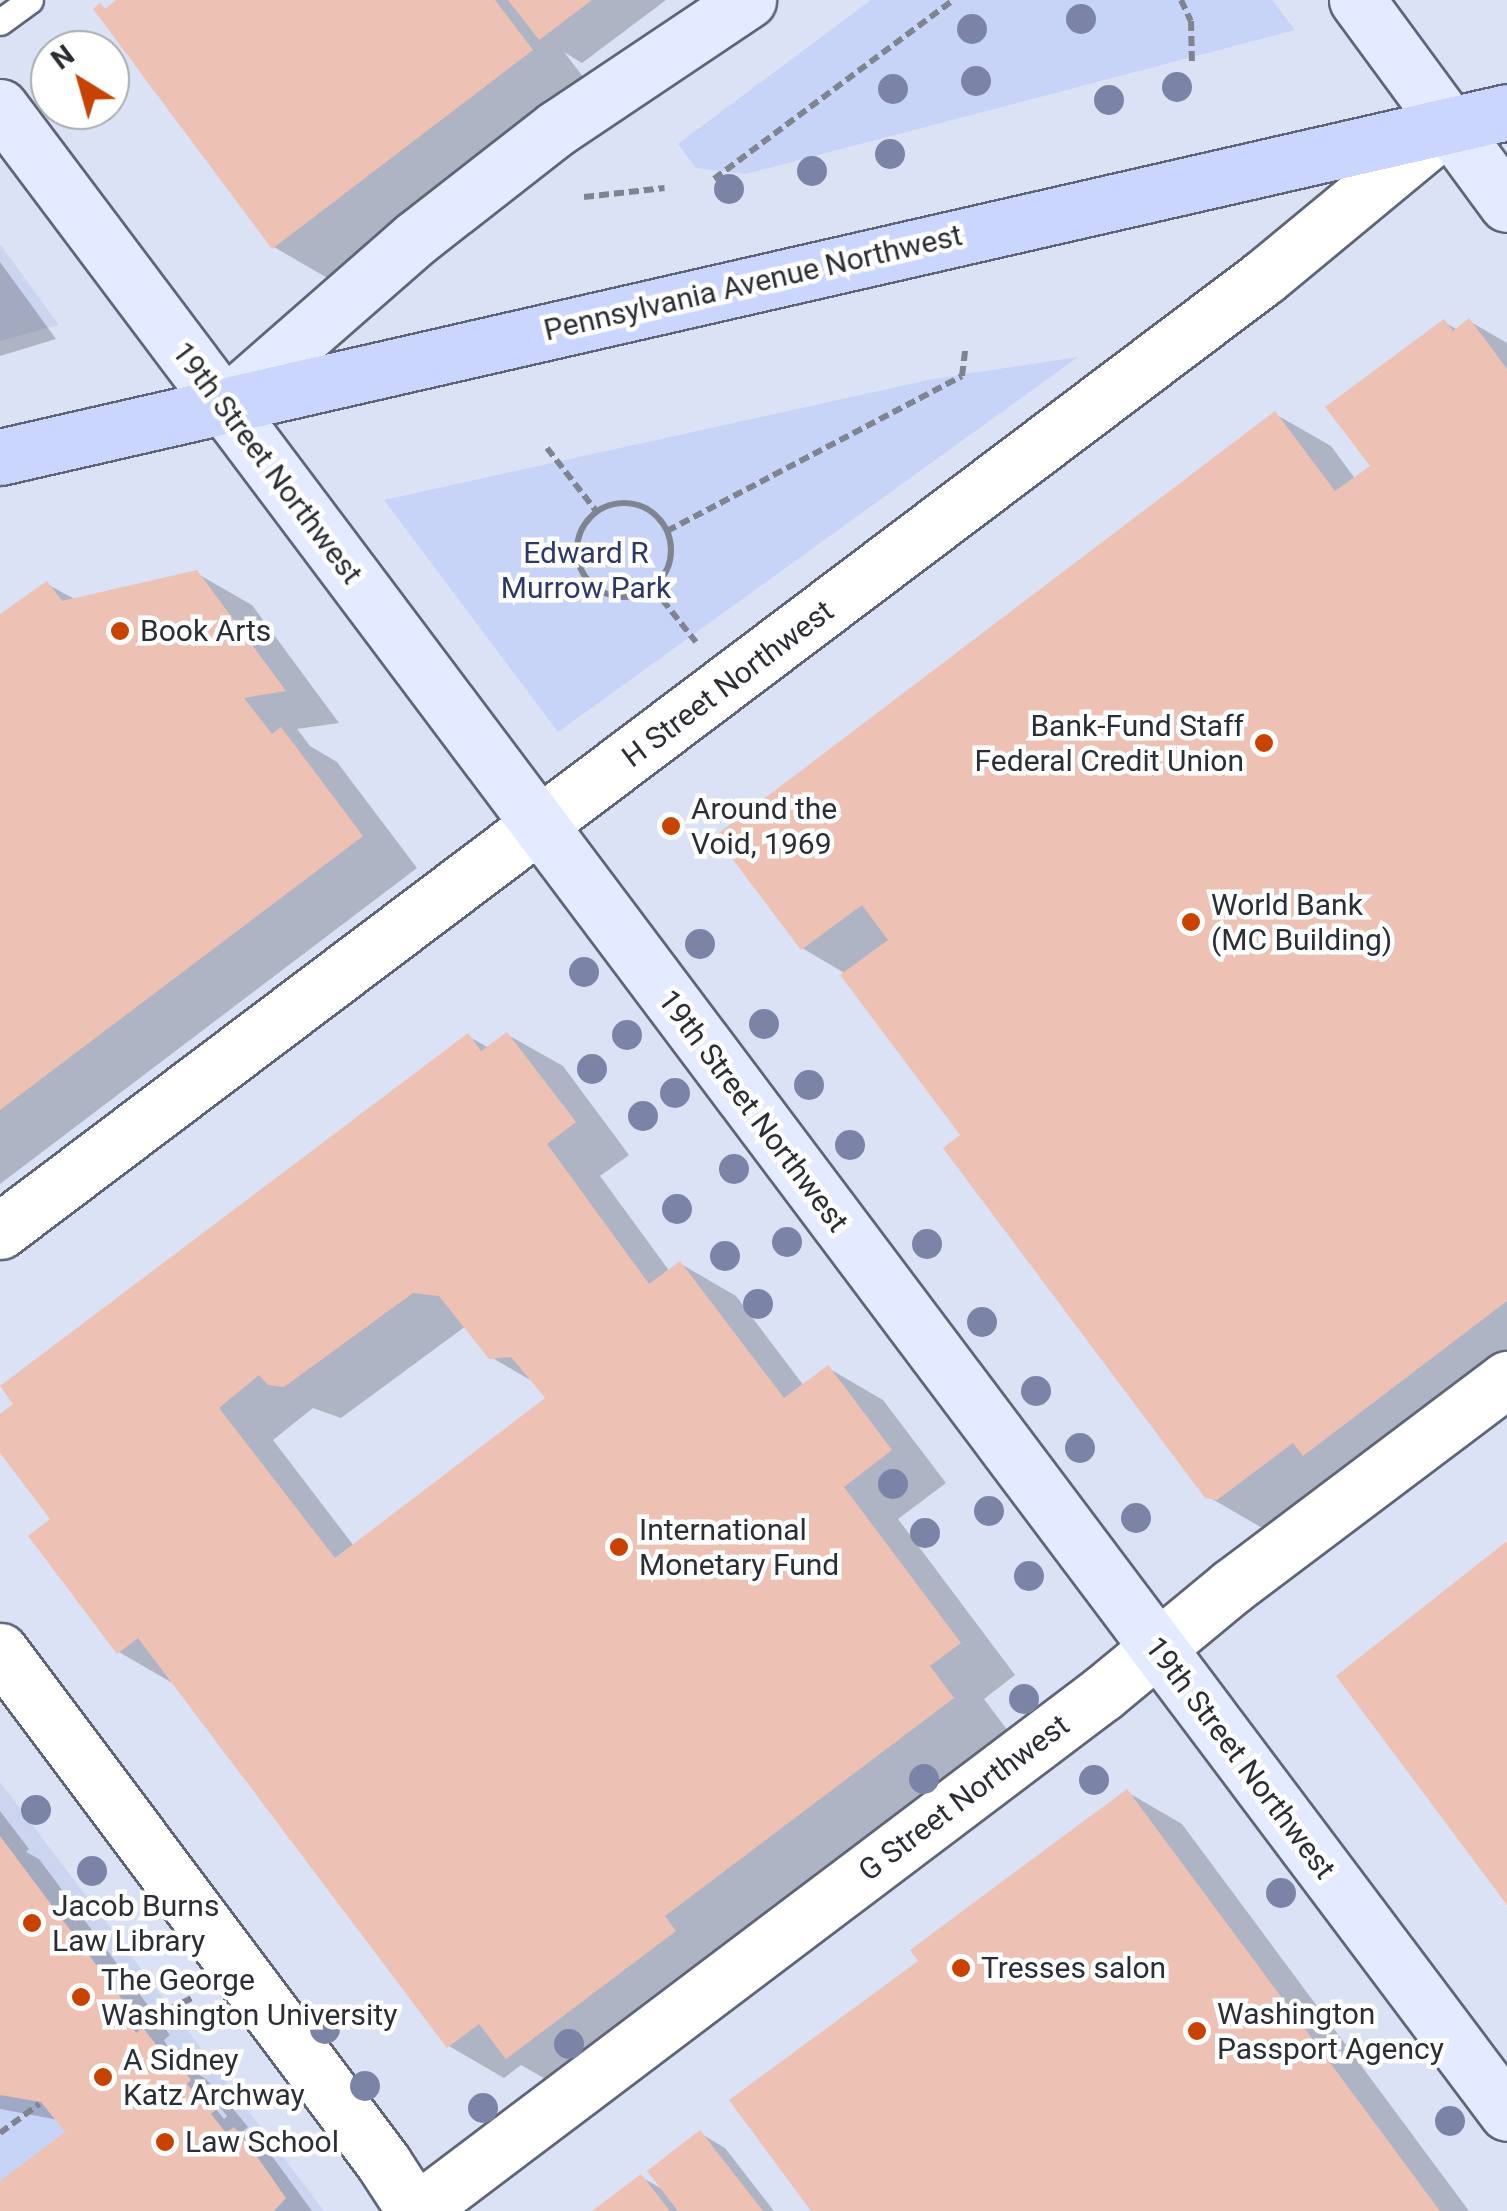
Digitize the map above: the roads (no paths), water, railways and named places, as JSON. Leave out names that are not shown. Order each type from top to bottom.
[{"type":"main road","points":[[224,406],[416,238],[557,128],[748,0]]},
{"type":"main road","points":[[1356,0],[1507,204]]},
{"type":"main road","name":"19th Street Northwest","points":[[0,108],[1507,2113]]},
{"type":"main road","name":"Pennsylvania Avenue Northwest","points":[[0,457],[1507,112]]},
{"type":"street","name":"H Street Northwest","points":[[0,1231],[1247,290],[1448,126]]},
{"type":"street","name":"G Street Northwest","points":[[416,2211],[1507,1379]]},
{"type":"street","points":[[0,1651],[416,2211]]},
{"type":"lane","points":[[0,22],[30,0]]},
{"type":"place","name":"Book Arts","points":[[120,631]]},
{"type":"place","name":"Bank-Fund Staff Federal Credit Union","points":[[1264,743]]},
{"type":"place","name":"Around the Void, 1969","points":[[671,826]]},
{"type":"place","name":"World Bank (MC Building)","points":[[1191,922]]},
{"type":"place","name":"International Monetary Fund","points":[[619,1547]]},
{"type":"place","name":"Jacob Burns Law Library","points":[[32,1923]]},
{"type":"place","name":"Tresses salon","points":[[961,1968]]},
{"type":"place","name":"The George Washington University","points":[[81,1997]]},
{"type":"place","name":"Washington Passport Agency","points":[[1197,2031]]},
{"type":"place","name":"A Sidney Katz Archway","points":[[103,2077]]},
{"type":"place","name":"Law School","points":[[165,2142]]},
{"type":"park label","name":"Edward R Murrow Park","points":[[586,570]]}]
